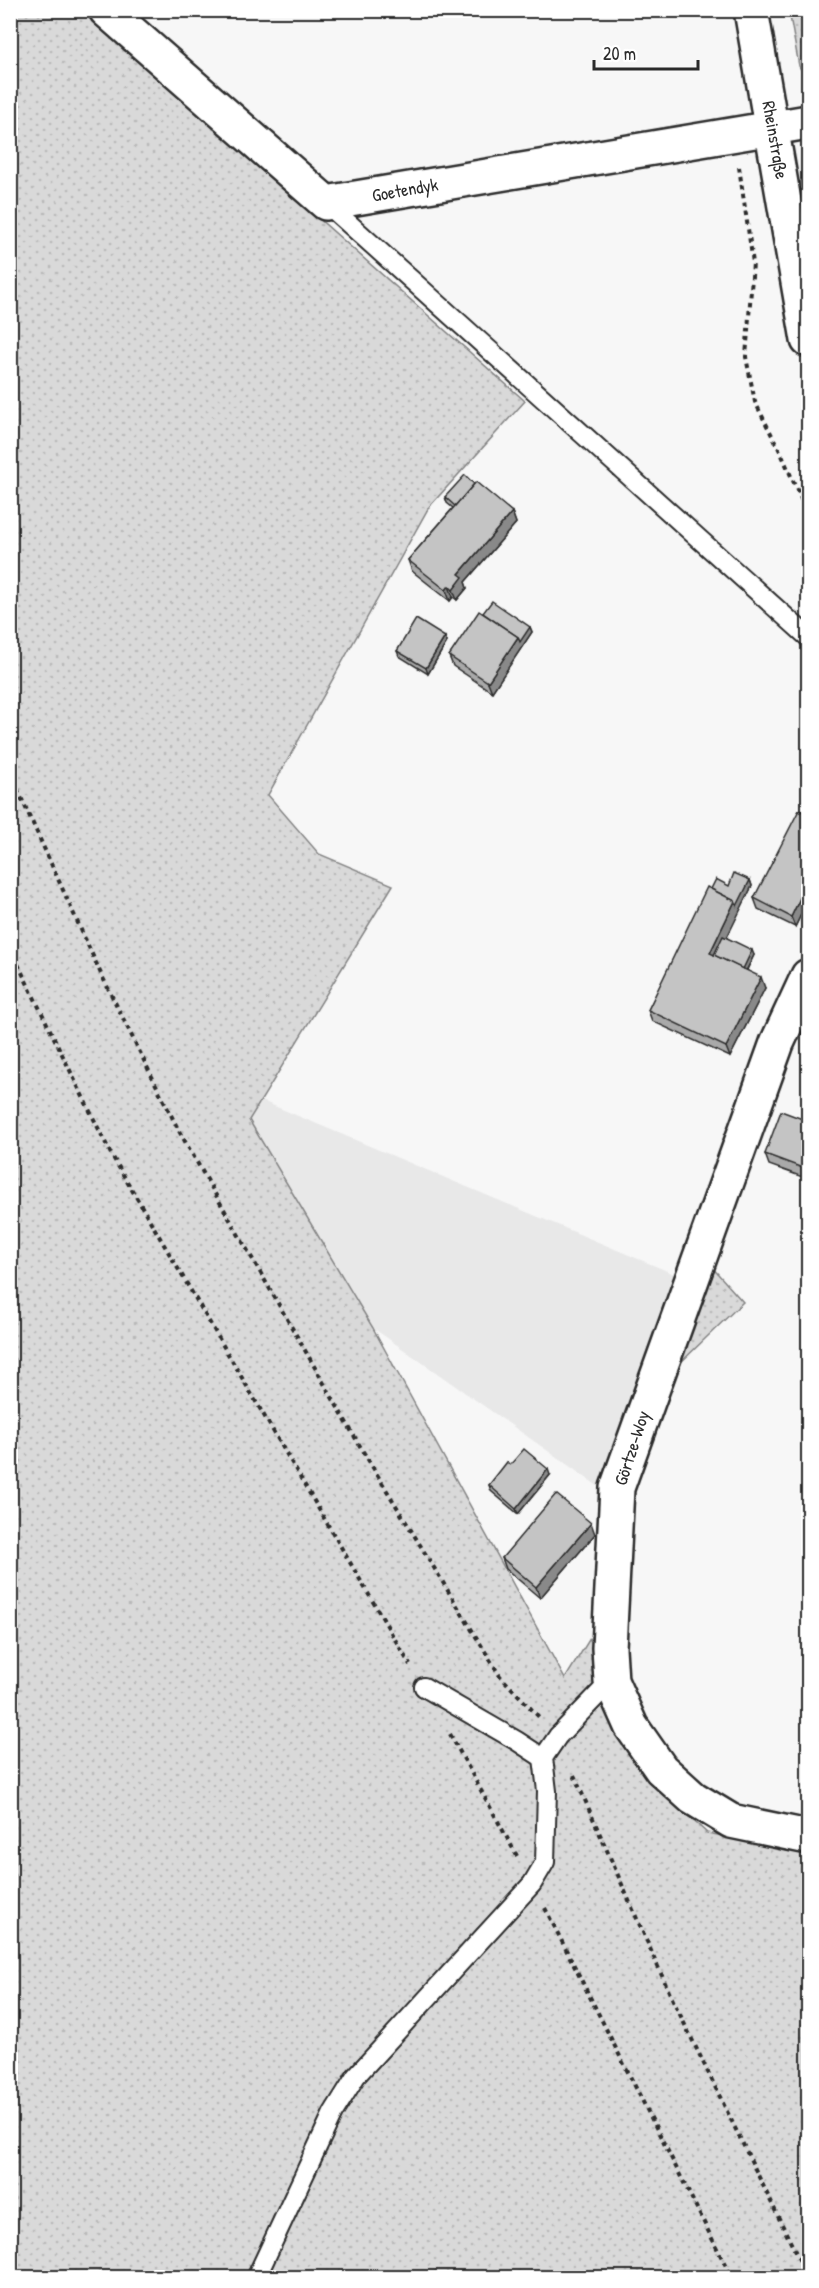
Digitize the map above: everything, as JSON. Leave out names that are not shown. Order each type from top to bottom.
[{"type":"street","points":[[106,10],[326,204]]},
{"type":"street","name":"Rheinstraße","points":[[751,10],[808,340]]},
{"type":"street","name":"Goetendyk","points":[[326,204],[808,122]]},
{"type":"street","name":"Görtze-Woy","points":[[808,976],[777,1043],[617,1488],[609,1648],[611,1681],[632,1726],[662,1770],[693,1798],[731,1821],[808,1837]]},
{"type":"lane","points":[[326,204],[808,637]]},
{"type":"lane","points":[[256,2277],[333,2113],[356,2076],[532,1884],[544,1862],[548,1791],[543,1758],[558,1736],[611,1681]]},
{"type":"lane","points":[[424,1687],[543,1758]]},
{"type":"path","points":[[735,135],[753,263],[746,357],[755,402],[781,453],[808,515]]},
{"type":"path","points":[[10,773],[101,974],[179,1131],[364,1453],[500,1676],[558,1736],[603,1846],[670,1994],[808,2277]]},
{"type":"path","points":[[10,948],[111,1154],[424,1687],[532,1884],[732,2277]]},
{"type":"shaded area","points":[[83,10],[525,401],[429,507],[268,795],[319,854],[393,885],[249,1120],[373,1328],[565,1679],[595,1630],[593,1676],[609,1714],[652,1783],[707,1833],[808,1851],[808,2277],[11,2278],[10,11]]},
{"type":"shaded area","points":[[789,11],[808,11],[808,81],[799,66]]},
{"type":"shaded area","points":[[260,1100],[679,1276],[602,1489],[373,1328],[248,1120]]},
{"type":"shaded area","points":[[710,1265],[743,1302],[674,1369]]},
{"type":"building","points":[[465,475],[474,484],[455,506],[445,497]]},
{"type":"building","points":[[476,482],[512,512],[459,574],[463,577],[453,590],[449,586],[446,590],[408,560]]},
{"type":"building","points":[[492,601],[530,627],[520,642],[518,637],[483,613]]},
{"type":"building","points":[[479,611],[518,637],[488,682],[449,656]]},
{"type":"building","points":[[416,619],[445,637],[426,668],[397,651]]},
{"type":"building","points":[[799,810],[808,815],[808,881],[791,917],[754,898]]},
{"type":"building","points":[[734,873],[750,880],[737,906],[735,901],[711,889],[716,879],[729,886]]},
{"type":"building","points":[[707,887],[735,901],[710,953],[761,977],[726,1047],[648,1010]]},
{"type":"building","points":[[723,936],[752,950],[743,969],[714,955]]},
{"type":"building","points":[[781,1111],[808,1121],[808,1170],[765,1154]]},
{"type":"building","points":[[524,1449],[548,1469],[516,1509],[489,1485],[507,1462],[510,1465]]},
{"type":"building","points":[[556,1494],[591,1523],[536,1587],[502,1558]]}]
